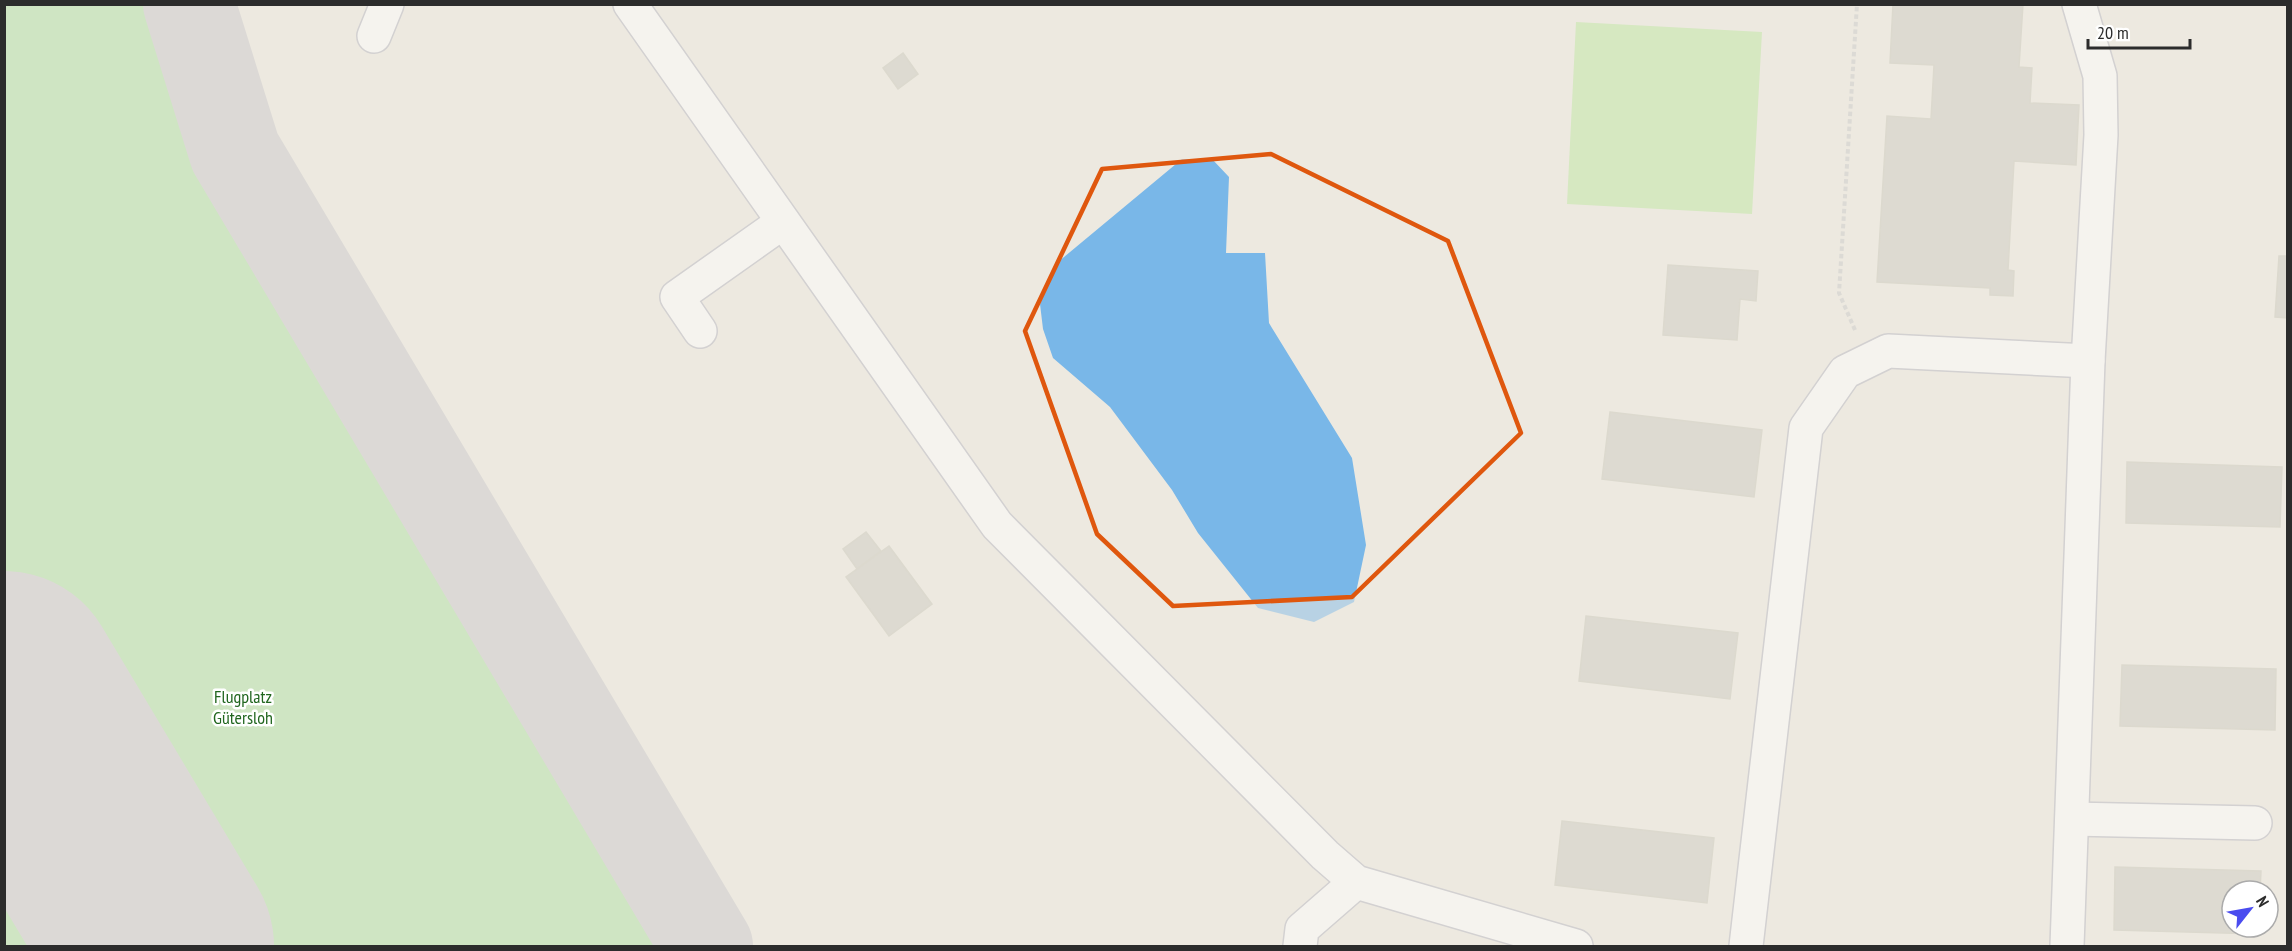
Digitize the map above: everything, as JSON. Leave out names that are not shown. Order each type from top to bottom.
[{"type":"lane","points":[[374,36],[387,4]]},
{"type":"lane","points":[[630,4],[997,525],[1325,855],[1356,882],[1576,946]]},
{"type":"lane","points":[[2067,946],[2088,361],[2101,135],[2100,76],[2079,4]]},
{"type":"lane","points":[[700,331],[677,297],[783,222]]},
{"type":"lane","points":[[1746,946],[1806,428],[1845,372],[1888,351],[2088,361]]},
{"type":"lane","points":[[2072,819],[2254,823]]},
{"type":"lane","points":[[1300,946],[1302,929],[1356,882]]},
{"type":"path","points":[[1857,4],[1839,293],[1868,361]]},
{"type":"highlighted area","points":[[1271,154],[1448,241],[1521,433],[1352,597],[1173,606],[1097,534],[1025,331],[1102,169]]},
{"type":"green space","name":"Flugplatz Gütersloh","points":[[5,4],[148,5],[166,64],[206,166],[328,381],[664,946],[5,946]]},
{"type":"green space","points":[[1576,22],[1762,32],[1752,214],[1567,204]]},
{"type":"water","points":[[1182,159],[1212,159],[1229,177],[1226,253],[1265,253],[1269,323],[1352,458],[1366,545],[1354,602],[1314,622],[1258,608],[1198,533],[1172,490],[1110,407],[1053,358],[1043,329],[1040,304],[1058,262]]},
{"type":"building","points":[[1893,4],[2023,4],[2019,67],[2032,68],[2030,103],[2079,105],[2076,165],[2014,161],[2008,270],[2014,271],[2013,296],[1990,295],[1990,288],[1877,282],[1887,116],[1931,119],[1934,65],[1890,63]]},
{"type":"building","points":[[903,53],[918,74],[898,89],[883,68]]},
{"type":"building","points":[[2279,256],[2288,256],[2288,318],[2275,317]]},
{"type":"building","points":[[1668,265],[1758,271],[1756,301],[1740,299],[1737,340],[1663,335]]},
{"type":"building","points":[[1610,412],[1762,430],[1754,497],[1602,479]]},
{"type":"building","points":[[2127,462],[2282,467],[2280,527],[2126,523]]},
{"type":"building","points":[[866,532],[881,551],[857,569],[843,549]]},
{"type":"building","points":[[889,546],[932,604],[889,636],[846,577]]},
{"type":"building","points":[[1586,616],[1738,633],[1730,699],[1579,681]]},
{"type":"building","points":[[2122,665],[2276,669],[2275,730],[2120,726]]},
{"type":"building","points":[[1562,821],[1714,838],[1707,903],[1555,885]]},
{"type":"building","points":[[2115,867],[2261,871],[2261,879],[2220,879],[2220,933],[2114,930]]},
{"type":"taxiway","points":[[189,4],[235,152],[707,946]]},
{"type":"runway","points":[[4,685],[160,946]]}]
